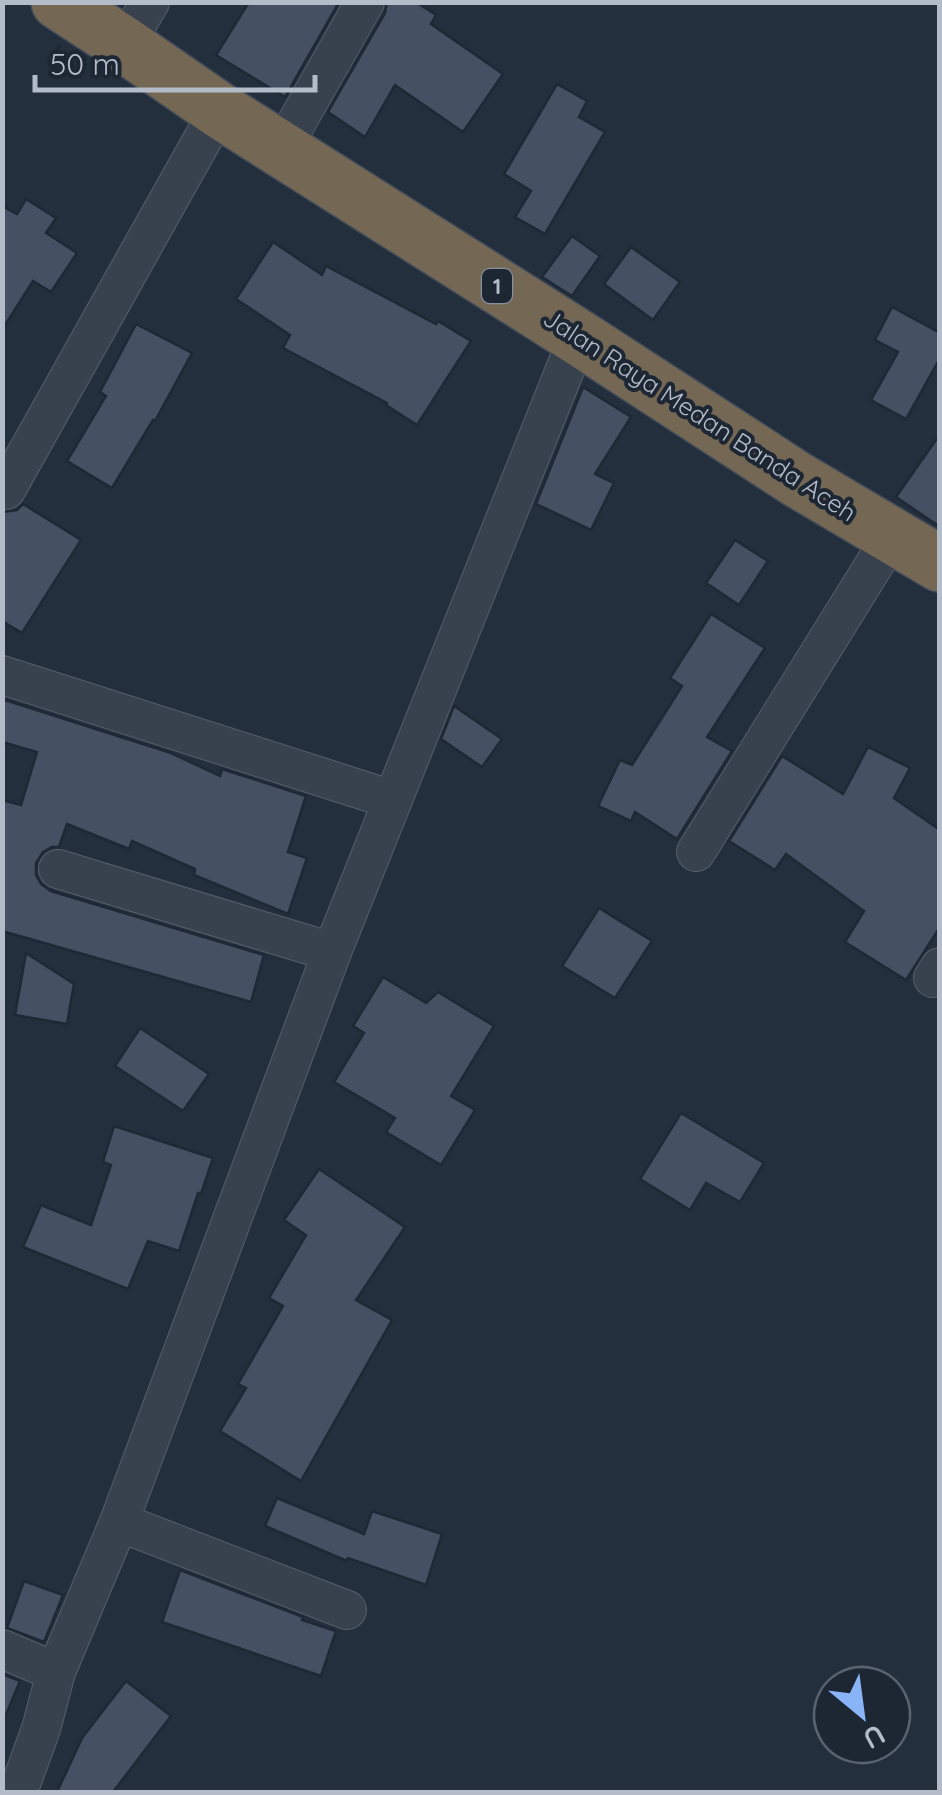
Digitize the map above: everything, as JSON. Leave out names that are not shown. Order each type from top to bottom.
[{"type":"highway","name":"Jalan Raya Medan Banda Aceh","points":[[59,2],[137,24],[219,110],[782,470],[940,564]]},
{"type":"street","points":[[281,150],[365,2]]},
{"type":"street","points":[[6,490],[219,110]]},
{"type":"street","points":[[18,1792],[56,1672],[119,1522],[332,952],[578,337]]},
{"type":"street","points":[[696,852],[892,536]]},
{"type":"street","points":[[2,676],[393,800]]},
{"type":"street","points":[[58,868],[332,952]]},
{"type":"street","points":[[119,1522],[347,1610]]},
{"type":"street","points":[[2,1648],[56,1672]]},
{"type":"building","points":[[249,2],[339,2],[285,97],[216,55]]},
{"type":"building","points":[[387,2],[416,2],[436,15],[431,24],[503,74],[463,132],[395,85],[365,137],[328,112],[385,13]]},
{"type":"building","points":[[557,84],[587,101],[579,117],[605,132],[545,234],[515,217],[531,191],[504,174]]},
{"type":"building","points":[[26,199],[56,218],[46,233],[77,253],[51,292],[33,281],[2,330],[2,206],[17,214]]},
{"type":"building","points":[[572,236],[600,256],[572,296],[542,277]]},
{"type":"building","points":[[273,242],[322,275],[326,266],[471,341],[417,425],[387,403],[283,348],[290,335],[236,299]]},
{"type":"building","points":[[631,247],[680,282],[653,320],[604,284]]},
{"type":"building","points":[[892,307],[940,333],[940,358],[906,419],[871,400],[898,352],[875,340]]},
{"type":"building","points":[[136,324],[192,353],[112,488],[67,461],[106,396],[100,392]]},
{"type":"building","points":[[583,387],[631,417],[595,474],[614,483],[591,530],[536,504]]},
{"type":"building","points":[[940,434],[940,527],[896,497]]},
{"type":"building","points":[[23,504],[81,540],[22,633],[2,621],[2,512],[17,510]]},
{"type":"building","points":[[735,540],[768,561],[739,605],[706,583]]},
{"type":"building","points":[[711,614],[765,648],[707,737],[732,751],[677,839],[635,812],[631,821],[598,806],[620,760],[632,765],[682,686],[670,678]]},
{"type":"building","points":[[2,699],[171,753],[220,776],[222,769],[306,796],[288,852],[307,858],[288,914],[194,875],[195,869],[132,841],[129,849],[67,824],[59,847],[43,852],[36,863],[36,875],[51,891],[264,955],[251,1002],[2,931],[2,800],[21,805],[37,752],[2,742]]},
{"type":"building","points":[[454,706],[502,739],[482,767],[441,739]]},
{"type":"building","points":[[868,747],[910,768],[894,798],[940,830],[940,927],[906,980],[845,942],[864,911],[786,854],[775,870],[729,841],[782,756],[843,794]]},
{"type":"building","points":[[599,908],[652,941],[615,998],[562,966]]},
{"type":"building","points":[[26,953],[74,984],[67,1024],[15,1015]]},
{"type":"building","points":[[383,977],[426,1003],[438,992],[494,1026],[451,1096],[475,1110],[441,1165],[386,1132],[395,1118],[334,1082],[364,1033],[353,1026]]},
{"type":"building","points":[[140,1028],[209,1074],[183,1111],[115,1066]]},
{"type":"building","points":[[681,1113],[764,1163],[740,1202],[706,1183],[690,1210],[640,1179]]},
{"type":"building","points":[[114,1126],[213,1158],[179,1251],[148,1241],[128,1289],[23,1247],[41,1205],[91,1225],[111,1165],[103,1162]]},
{"type":"building","points":[[319,1169],[405,1227],[356,1300],[392,1320],[301,1481],[220,1431],[246,1388],[238,1384],[283,1306],[269,1298],[306,1235],[284,1220]]},
{"type":"building","points":[[277,1498],[364,1534],[372,1511],[442,1534],[426,1585],[348,1558],[347,1561],[265,1526]]},
{"type":"building","points":[[180,1570],[336,1631],[321,1676],[162,1622]]},
{"type":"building","points":[[24,1581],[63,1595],[44,1642],[7,1628]]},
{"type":"building","points":[[2,1674],[20,1681],[3,1722],[2,1722]]},
{"type":"building","points":[[126,1681],[171,1716],[113,1792],[57,1792],[82,1738]]}]
